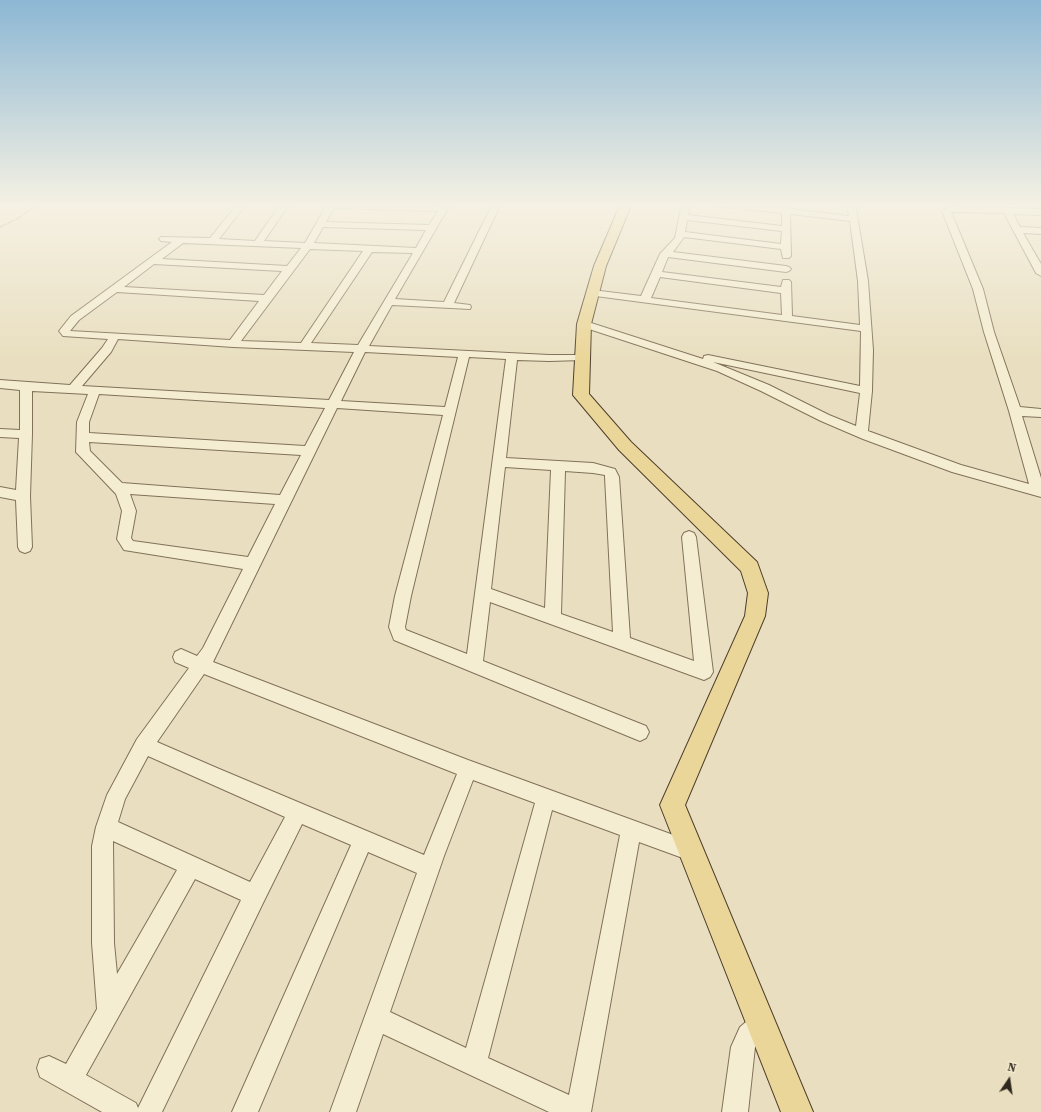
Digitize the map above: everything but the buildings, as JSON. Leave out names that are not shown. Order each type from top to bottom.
[{"type":"main road","points":[[605,255],[600,266],[584,324],[581,395],[625,446],[750,567],[758,593],[755,616],[672,805],[797,1112]]},
{"type":"street","points":[[160,255],[75,318],[64,331],[67,334],[233,344],[304,346],[512,357],[583,357]]},
{"type":"street","points":[[233,344],[245,326],[300,255]]},
{"type":"street","points":[[304,346],[365,255]]},
{"type":"street","points":[[109,1010],[103,943],[102,846],[106,827],[117,795],[190,661],[209,653],[284,500],[361,349],[417,255]]},
{"type":"street","points":[[447,306],[472,255]]},
{"type":"street","points":[[645,300],[666,255]]},
{"type":"street","points":[[673,255],[786,269]]},
{"type":"street","points":[[786,255],[787,319]]},
{"type":"street","points":[[859,255],[863,281],[867,350],[866,391],[861,433]]},
{"type":"street","points":[[964,255],[978,289],[989,332],[1040,492]]},
{"type":"street","points":[[1032,255],[1041,273]]},
{"type":"street","points":[[152,261],[289,269]]},
{"type":"street","points":[[656,274],[786,291]]},
{"type":"street","points":[[114,289],[267,298]]},
{"type":"street","points":[[592,293],[866,330]]},
{"type":"street","points":[[389,302],[466,307]]},
{"type":"street","points":[[584,324],[677,354],[765,388],[826,418],[861,433],[957,469],[1040,492]]},
{"type":"street","points":[[73,389],[107,350],[115,336]]},
{"type":"street","points":[[677,354],[717,359],[866,391]]},
{"type":"street","points":[[464,355],[406,580],[397,627],[400,635],[640,732]]},
{"type":"street","points":[[474,665],[512,357]]},
{"type":"street","points":[[0,384],[26,387],[449,411]]},
{"type":"street","points":[[25,547],[23,496],[26,434],[26,387]]},
{"type":"street","points":[[95,390],[83,422],[83,452],[122,492],[129,511],[124,539],[129,546],[253,564]]},
{"type":"street","points":[[1015,411],[1041,413]]},
{"type":"street","points":[[0,433],[26,434]]},
{"type":"street","points":[[82,437],[309,451]]},
{"type":"street","points":[[499,462],[558,466],[610,472],[612,477],[622,643]]},
{"type":"street","points":[[553,618],[558,466]]},
{"type":"street","points":[[117,488],[284,500]]},
{"type":"street","points":[[0,492],[23,496]]},
{"type":"street","points":[[483,593],[704,672],[689,538]]},
{"type":"street","points":[[190,661],[546,798],[691,851]]},
{"type":"street","points":[[144,745],[210,775],[430,868]]},
{"type":"street","points":[[343,1112],[430,868],[468,768]]},
{"type":"street","points":[[474,1064],[546,798]]},
{"type":"street","points":[[149,1112],[255,895],[298,812]]},
{"type":"street","points":[[106,827],[255,895]]},
{"type":"street","points":[[376,1018],[578,1112],[631,830]]},
{"type":"street","points":[[245,1112],[363,840]]},
{"type":"street","points":[[70,1080],[191,866]]},
{"type":"street","points":[[735,1112],[742,1047],[748,1035],[761,1024]]},
{"type":"street","points":[[49,1068],[127,1112]]}]
